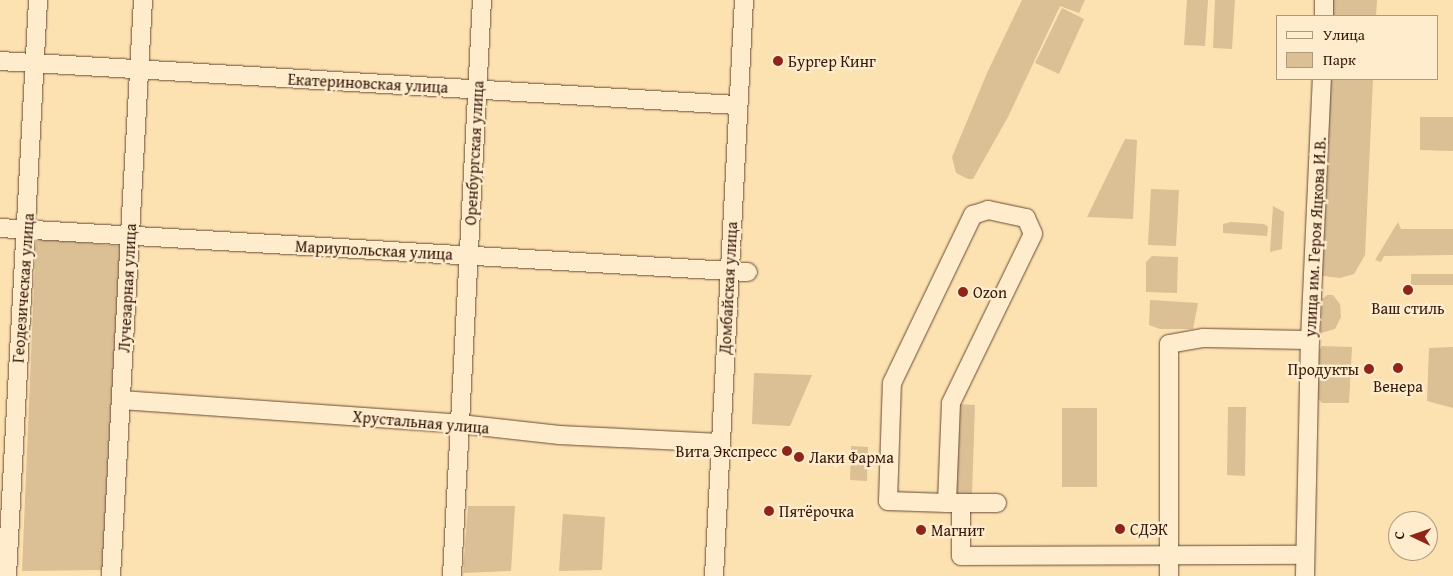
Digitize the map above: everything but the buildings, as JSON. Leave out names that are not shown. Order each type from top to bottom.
[{"type":"street","name":"Геодезическая улица","points":[[8,575],[8,395],[27,229],[38,0]]},
{"type":"street","name":"Лучезарная улица","points":[[111,576],[142,0]]},
{"type":"street","name":"Оренбургская улица","points":[[452,576],[482,0]]},
{"type":"street","name":"Домбайская улица","points":[[714,576],[737,105],[744,0]]},
{"type":"street","points":[[1324,0],[1324,15]]},
{"type":"street","name":"Екатериновская улица","points":[[0,61],[737,105]]},
{"type":"street","name":"улица им. Героя Яцкова И.В.","points":[[1304,576],[1310,340],[1322,80]]},
{"type":"street","points":[[998,503],[954,503],[888,501],[892,383],[973,216],[988,210],[1017,214],[1026,218],[1033,234],[951,403],[954,503],[961,556],[1305,555]]},
{"type":"street","name":"Мариупольская улица","points":[[0,228],[748,272]]},
{"type":"street","points":[[1170,576],[1169,344],[1203,338],[1310,340]]},
{"type":"street","name":"Хрустальная улица","points":[[121,400],[460,424],[559,435],[720,443]]},
{"type":"green space","points":[[1022,0],[1085,0],[1079,13],[1060,6],[1008,117],[973,179],[968,179],[956,173],[952,157],[987,73]]},
{"type":"green space","points":[[1187,0],[1208,0],[1205,46],[1184,45]]},
{"type":"green space","points":[[1215,0],[1235,0],[1232,49],[1213,48]]},
{"type":"green space","points":[[1333,0],[1377,0],[1376,15],[1332,15]]},
{"type":"green space","points":[[1062,8],[1084,19],[1059,74],[1035,63]]},
{"type":"green space","points":[[1328,80],[1373,80],[1365,255],[1354,274],[1340,278],[1316,275]]},
{"type":"green space","points":[[1420,117],[1453,117],[1453,151],[1420,150]]},
{"type":"green space","points":[[1125,139],[1137,140],[1133,219],[1087,217]]},
{"type":"green space","points":[[1151,189],[1179,190],[1176,246],[1148,245]]},
{"type":"green space","points":[[1273,206],[1284,212],[1282,249],[1270,252]]},
{"type":"green space","points":[[1231,222],[1264,224],[1268,227],[1267,236],[1223,233],[1223,224]]},
{"type":"green space","points":[[1398,222],[1401,229],[1453,229],[1453,255],[1384,256],[1381,262],[1375,260]]},
{"type":"green space","points":[[36,238],[120,246],[102,570],[22,571]]},
{"type":"green space","points":[[1152,256],[1178,257],[1177,293],[1146,292],[1146,262]]},
{"type":"green space","points":[[1411,274],[1453,274],[1453,285],[1411,285]]},
{"type":"green space","points":[[1327,295],[1333,295],[1340,304],[1341,317],[1335,329],[1321,333],[1322,299]]},
{"type":"green space","points":[[1150,300],[1198,303],[1193,329],[1160,329],[1149,325]]},
{"type":"green space","points":[[1322,346],[1352,347],[1349,403],[1322,403],[1314,395],[1315,356]]},
{"type":"green space","points":[[1453,347],[1453,408],[1427,401],[1429,348]]},
{"type":"green space","points":[[754,373],[812,375],[790,426],[752,424]]},
{"type":"green space","points":[[955,404],[975,405],[972,494],[953,493]]},
{"type":"green space","points":[[1228,407],[1246,407],[1245,476],[1227,475]]},
{"type":"green space","points":[[1062,408],[1097,408],[1097,487],[1062,487]]},
{"type":"green space","points":[[851,446],[868,447],[867,481],[850,480]]},
{"type":"green space","points":[[468,506],[515,506],[511,571],[463,573]]},
{"type":"green space","points":[[563,514],[605,517],[602,570],[559,571]]},
{"type":"place","name":"Бургер Кинг","points":[[778,61]]},
{"type":"place","name":"Ваш стиль","points":[[1408,290]]},
{"type":"place","name":"Ozon","points":[[963,292]]},
{"type":"place","name":"Венера","points":[[1398,368]]},
{"type":"place","name":"Продукты","points":[[1369,369]]},
{"type":"place","name":"Вита Экспресс","points":[[787,451]]},
{"type":"place","name":"Лаки Фарма","points":[[799,457]]},
{"type":"place","name":"Пятёрочка","points":[[769,511]]},
{"type":"place","name":"СДЭК","points":[[1120,529]]},
{"type":"place","name":"Магнит","points":[[921,530]]}]
